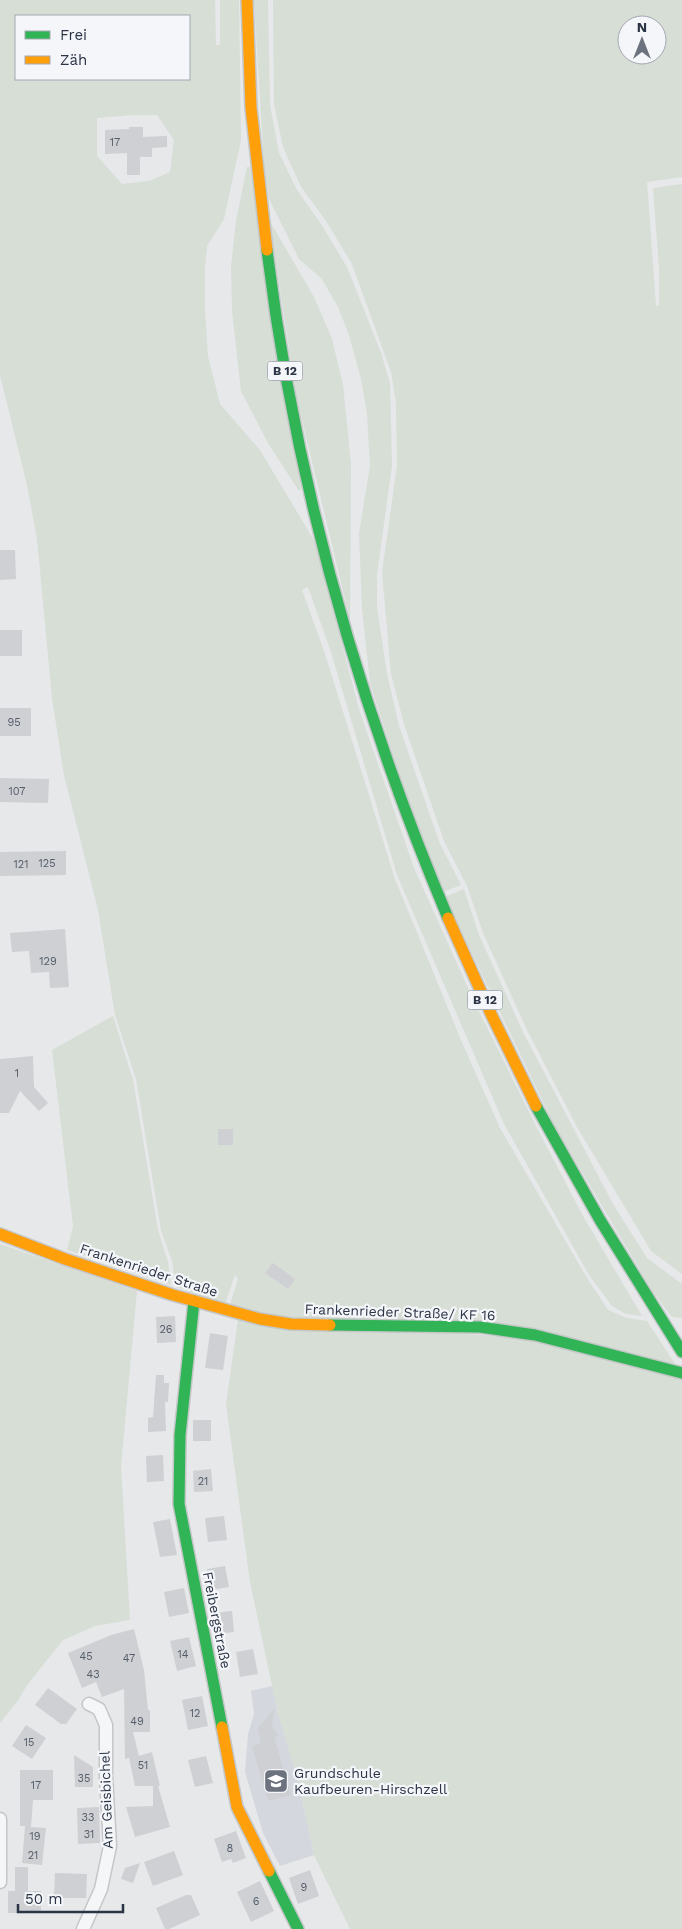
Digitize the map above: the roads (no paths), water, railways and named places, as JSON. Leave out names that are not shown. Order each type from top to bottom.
[{"type":"main road","name":"B 12","points":[[247,0],[251,121],[277,324],[289,399],[322,542],[361,686],[399,797],[438,897],[501,1035],[545,1125],[593,1212],[645,1297],[682,1352]]},
{"type":"main road","name":"Frankenrieder Straße","points":[[0,1234],[65,1259],[194,1301],[260,1319],[291,1324]]},
{"type":"main road","name":"Freibergstraße","points":[[194,1301],[180,1434],[179,1504],[237,1807],[298,1929]]},
{"type":"main road","name":"Frankenrieder Straße/ KF 16","points":[[291,1324],[480,1327],[535,1335],[682,1373]]},
{"type":"street","name":"Am Geisbichel","points":[[83,1929],[101,1889],[110,1846],[105,1760],[106,1725],[99,1709],[89,1704]]},
{"type":"street","points":[[0,1819],[0,1882]]},
{"type":"place","name":"Grundschule Kaufbeuren-Hirschzell","points":[[276,1781]]}]
